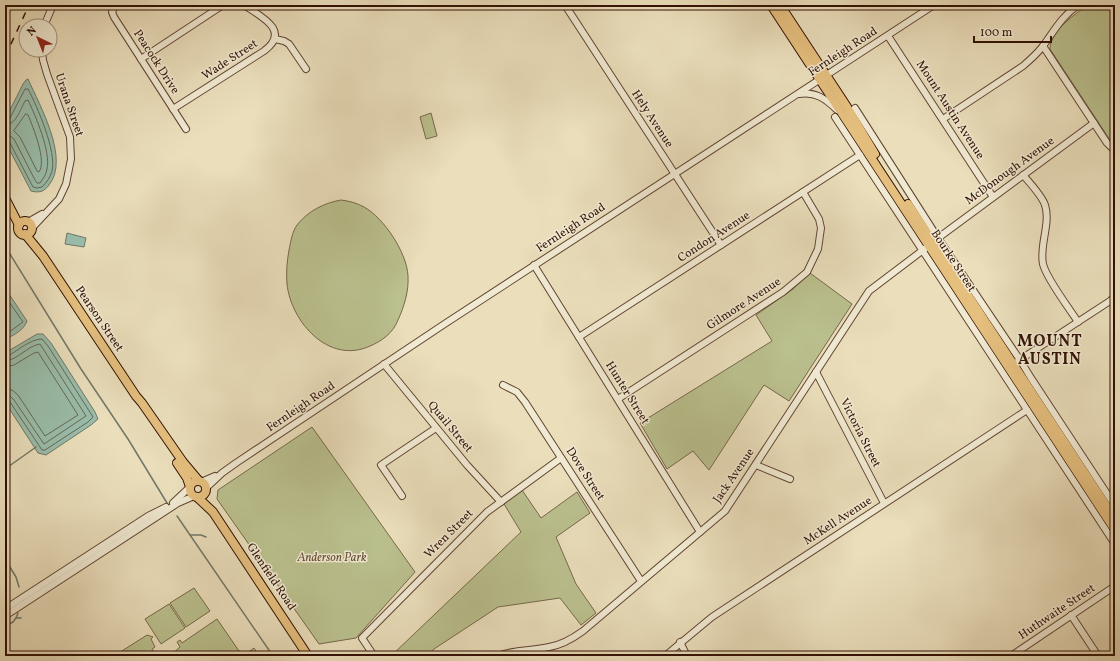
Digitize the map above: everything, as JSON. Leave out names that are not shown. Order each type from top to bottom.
[{"type":"main road","name":"Bourke Street","points":[[771,5],[876,150],[930,244]]},
{"type":"main road","name":"Bourke Street","points":[[780,5],[854,131],[930,244],[1014,364],[1115,519]]},
{"type":"main road","name":"Pearson Street","points":[[7,201],[27,227],[43,256],[136,396],[183,462],[203,486]]},
{"type":"main road","name":"Bourke Street","points":[[1014,364],[1115,530]]},
{"type":"main road","name":"Pearson Street","points":[[136,396],[140,405],[183,471],[190,487]]},
{"type":"main road","points":[[193,482],[203,486],[202,495],[195,496],[190,492],[190,487],[193,482]]},
{"type":"main road","name":"Glenfield Road","points":[[203,486],[213,512],[308,656]]},
{"type":"main road","name":"Glenfield Road","points":[[195,496],[213,512]]},
{"type":"street","points":[[47,18],[53,5]]},
{"type":"street","name":"Peacock Drive","points":[[115,5],[112,9],[112,15],[186,130]]},
{"type":"street","points":[[141,59],[223,5]]},
{"type":"street","name":"Wade Street","points":[[173,109],[271,46],[275,39],[275,33],[272,27],[244,5]]},
{"type":"street","name":"Hely Avenue","points":[[565,5],[722,245]]},
{"type":"street","name":"Fernleigh Road","points":[[203,486],[534,265],[888,36],[933,5]]},
{"type":"street","points":[[943,119],[1023,66],[1043,46],[1065,15],[1078,5]]},
{"type":"street","name":"Mount Austin Avenue","points":[[888,36],[994,197]]},
{"type":"street","points":[[275,39],[289,44],[306,69]]},
{"type":"street","points":[[1043,46],[1107,143],[1115,151]]},
{"type":"street","name":"Urana Street","points":[[27,227],[49,210],[59,198],[66,184],[70,168],[71,148],[67,126],[47,74],[43,58]]},
{"type":"street","points":[[796,95],[811,94],[826,100],[854,131]]},
{"type":"street","name":"Bourke Street","points":[[854,108],[876,150]]},
{"type":"street","name":"Bourke Street","points":[[835,117],[860,155],[930,244],[1014,364],[1031,378],[1115,506]]},
{"type":"street","name":"McDonough Avenue","points":[[930,244],[1094,123]]},
{"type":"street","name":"Condon Avenue","points":[[579,337],[860,155]]},
{"type":"street","points":[[1023,175],[1045,205],[1046,218],[1042,253],[1043,266],[1078,322]]},
{"type":"street","name":"Gilmore Avenue","points":[[618,399],[783,292],[807,272],[818,249],[821,228],[815,211],[803,192]]},
{"type":"street","name":"Bourke Street","points":[[930,244],[1027,410],[1115,544]]},
{"type":"street","name":"Jack Avenue","points":[[498,656],[519,650],[548,648],[559,645],[571,639],[583,631],[725,511],[869,291],[930,244]]},
{"type":"street","name":"Hunter Street","points":[[534,265],[700,532]]},
{"type":"street","points":[[1014,364],[1115,296]]},
{"type":"street","name":"Quail Street","points":[[384,364],[436,428],[501,502]]},
{"type":"street","name":"Victoria Street","points":[[816,372],[884,503]]},
{"type":"street","name":"Dove Street","points":[[503,385],[512,388],[521,396],[641,581]]},
{"type":"street","name":"McKell Avenue","points":[[665,656],[712,616],[1027,410]]},
{"type":"street","points":[[402,496],[381,465],[436,428]]},
{"type":"street","name":"Wren Street","points":[[374,656],[362,638],[478,521],[501,502],[561,458]]},
{"type":"street","points":[[756,465],[790,479]]},
{"type":"street","points":[[5,610],[148,516],[172,504],[190,487]]},
{"type":"street","points":[[5,616],[178,503],[195,496]]},
{"type":"street","name":"Huthwaite Street","points":[[1011,656],[1115,586]]},
{"type":"street","points":[[1071,616],[1098,656]]},
{"type":"street","points":[[680,642],[687,656]]},
{"type":"green space","points":[[1088,5],[1115,5],[1115,146],[1050,49],[1054,36],[1064,24]]},
{"type":"green space","points":[[431,113],[437,136],[426,139],[420,117]]},
{"type":"green space","points":[[341,200],[353,202],[361,206],[372,212],[379,219],[399,247],[404,257],[408,276],[406,299],[396,325],[387,336],[379,342],[355,350],[340,350],[327,345],[315,336],[304,325],[296,312],[290,298],[287,284],[289,250],[295,228],[301,220],[317,208],[328,203]]},
{"type":"green space","points":[[810,273],[852,304],[789,401],[764,385],[709,470],[693,451],[667,469],[640,423],[772,341],[756,315],[793,289]]},
{"type":"green space","name":"Anderson Park","points":[[312,427],[415,572],[356,638],[319,644],[217,499],[218,490]]},
{"type":"green space","points":[[522,490],[541,518],[577,492],[590,513],[556,537],[576,584],[596,613],[581,625],[560,598],[498,607],[434,649],[427,656],[391,656],[521,532],[504,504]]},
{"type":"green space","points":[[194,588],[210,611],[186,627],[170,603]]},
{"type":"green space","points":[[169,604],[185,628],[161,644],[145,619]]},
{"type":"green space","points":[[217,619],[239,651],[247,653],[254,648],[259,656],[170,656],[180,647],[177,642],[180,640],[182,643]]},
{"type":"green space","points":[[147,635],[153,637],[151,639],[155,647],[152,649],[156,656],[114,656]]},
{"type":"water","points":[[28,79],[51,132],[55,147],[55,174],[49,185],[43,191],[39,192],[31,191],[5,141],[5,120],[23,84]]},
{"type":"water","points":[[67,233],[86,238],[84,247],[65,244]]},
{"type":"water","points":[[5,288],[27,321],[21,330],[5,339]]},
{"type":"water","points":[[37,334],[43,334],[51,343],[98,419],[46,455],[38,453],[5,402],[5,353]]},
{"type":"waterway","points":[[5,246],[81,369],[128,439],[167,503]]},
{"type":"waterway","points":[[5,469],[36,447]]},
{"type":"waterway","points":[[177,516],[273,656]]},
{"type":"waterway","points":[[190,535],[201,535],[206,537]]},
{"type":"waterway","points":[[5,559],[16,577],[19,587]]},
{"type":"waterway","points":[[18,613],[16,618],[21,618]]},
{"type":"waterway","points":[[5,626],[13,622],[16,618]]},
{"type":"railway","points":[[5,57],[29,5]]},
{"type":"district","name":"MOUNT AUSTIN","points":[[1050,351]]}]
